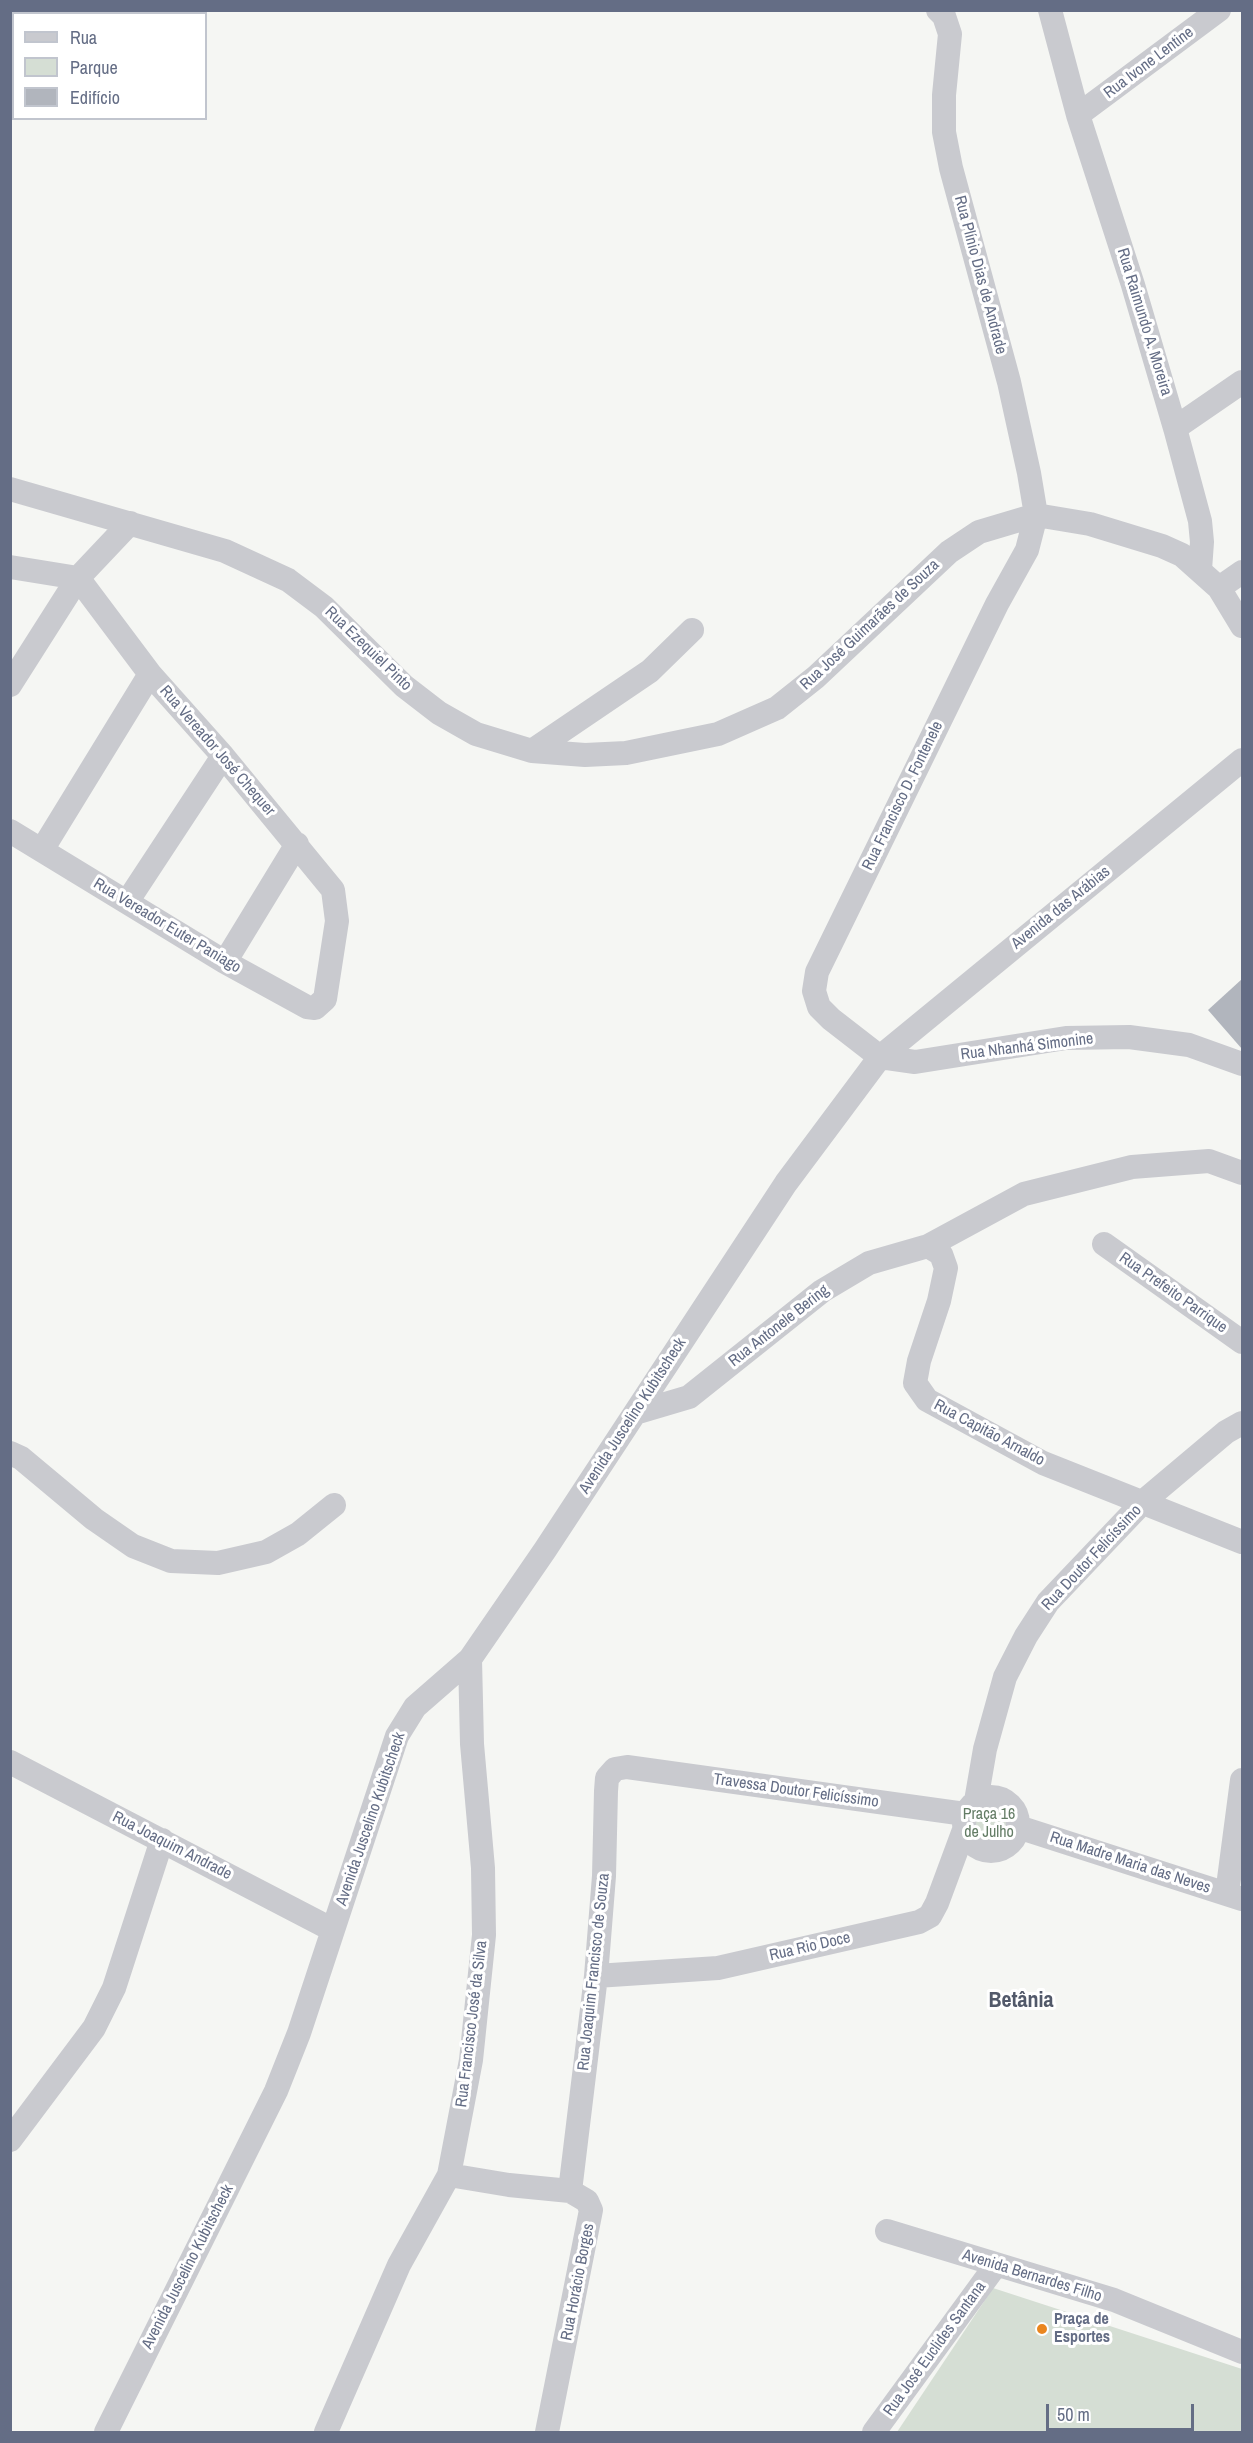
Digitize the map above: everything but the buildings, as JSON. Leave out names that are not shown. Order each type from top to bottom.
[{"type":"street","name":"Rua Plínio Dias de Andrade","points":[[938,10],[944,16],[950,34],[944,95],[945,132],[951,168],[1009,382],[1036,515]]},
{"type":"street","name":"Rua Raimundo A. Moreira","points":[[1050,10],[1078,115],[1133,285],[1200,521],[1202,542],[1200,570]]},
{"type":"street","name":"Rua Ivone Lentine","points":[[1078,115],[1219,10]]},
{"type":"street","points":[[1175,428],[1242,382]]},
{"type":"street","name":"Rua Ezequiel Pinto","points":[[10,489],[225,552],[288,580],[324,607],[404,686],[439,713],[476,734],[532,751]]},
{"type":"street","name":"Rua José Guimarães de Souza","points":[[532,751],[585,755],[626,753],[718,734],[777,708],[816,677],[949,552],[979,532],[1036,515],[1090,524],[1162,546],[1182,555],[1200,570]]},
{"type":"street","name":"Rua Francisco D. Fontenele","points":[[880,1057],[819,1007],[814,991],[817,972],[997,604],[1027,550],[1036,515]]},
{"type":"street","points":[[10,685],[78,578],[130,523]]},
{"type":"street","points":[[10,567],[78,578]]},
{"type":"street","points":[[1200,570],[1219,588],[1242,626]]},
{"type":"street","points":[[1219,588],[1242,572]]},
{"type":"street","name":"Rua Vereador José Chequer","points":[[78,578],[150,674],[223,756],[333,890],[337,921],[324,999]]},
{"type":"street","points":[[532,751],[650,671],[692,630]]},
{"type":"street","points":[[42,850],[150,674]]},
{"type":"street","points":[[127,902],[223,756]]},
{"type":"street","name":"Avenida das Arábias","points":[[880,1057],[1242,760]]},
{"type":"street","name":"Rua Vereador Euter Paniago","points":[[10,831],[225,962],[307,1007],[315,1008],[324,999]]},
{"type":"street","points":[[225,962],[297,844]]},
{"type":"street","name":"Rua Nhanhá Simonine","points":[[880,1057],[915,1062],[1066,1038],[1129,1037],[1189,1045],[1242,1064]]},
{"type":"street","name":"Avenida Juscelino Kubitscheck","points":[[106,2433],[276,2091],[299,2032],[396,1736],[415,1707],[470,1659],[786,1183],[880,1057]]},
{"type":"street","name":"Rua Antonele Bering","points":[[635,1413],[689,1397],[822,1291],[869,1263],[928,1246],[1024,1194],[1132,1167],[1209,1161],[1242,1173]]},
{"type":"street","name":"Rua Prefeito Parrique","points":[[1104,1244],[1242,1342]]},
{"type":"street","name":"Rua Capitão Arnaldo","points":[[928,1246],[941,1254],[946,1269],[939,1301],[919,1361],[915,1383],[927,1400],[1043,1463],[1144,1502]]},
{"type":"street","name":"Rua Doutor Felicíssimo","points":[[969,1815],[1005,1677],[1026,1636],[1048,1602],[1144,1502],[1226,1432],[1242,1423]]},
{"type":"street","points":[[10,1452],[94,1519],[133,1546],[171,1561],[218,1563],[266,1552],[298,1534],[334,1505]]},
{"type":"street","points":[[1144,1502],[1242,1542]]},
{"type":"street","name":"Rua Francisco José da Silva","points":[[326,2433],[399,2265],[449,2175],[471,2060],[484,1935],[483,1868],[472,1744],[470,1659]]},
{"type":"street","name":"Rua Joaquim Andrade","points":[[10,1762],[333,1930]]},
{"type":"street","name":"Travessa Doutor Felicíssimo","points":[[627,1767],[969,1815]]},
{"type":"street","name":"Rua Joaquim Francisco de Souza","points":[[570,2191],[596,1976],[604,1876],[607,1778],[615,1769],[627,1767]]},
{"type":"street","points":[[1235,1896],[1242,1780]]},
{"type":"street","points":[[993,1797],[1009,1804],[1014,1810],[1018,1827],[1011,1842],[1005,1848],[988,1852],[973,1845],[969,1815],[993,1797]]},
{"type":"street","name":"Rua Rio Doce","points":[[596,1976],[718,1968],[919,1922],[930,1916],[937,1904],[969,1815]]},
{"type":"street","name":"Rua Madre Maria das Neves","points":[[1018,1827],[1235,1896]]},
{"type":"street","points":[[10,2140],[94,2028],[114,1988],[162,1840]]},
{"type":"street","points":[[449,2175],[509,2185],[570,2191]]},
{"type":"street","name":"Rua Horácio Borges","points":[[548,2433],[590,2224],[591,2210],[587,2201],[570,2191]]},
{"type":"street","name":"Avenida Bernardes Filho","points":[[887,2231],[1114,2300],[1242,2352]]},
{"type":"street","name":"Rua José Euclides Santana","points":[[874,2433],[996,2265]]},
{"type":"green space","name":"Praça 16 de Julho","points":[[989,1801],[1003,1806],[1008,1811],[1014,1820],[1015,1832],[1002,1843],[988,1847],[974,1842],[969,1835],[969,1813],[981,1802]]},
{"type":"green space","name":"Praça de Esportes","points":[[993,2288],[1242,2369],[1242,2432],[897,2432]]},
{"type":"place","name":"Praça de Esportes","points":[[1042,2329]]},
{"type":"district","name":"Betânia","points":[[1021,2001]]}]
